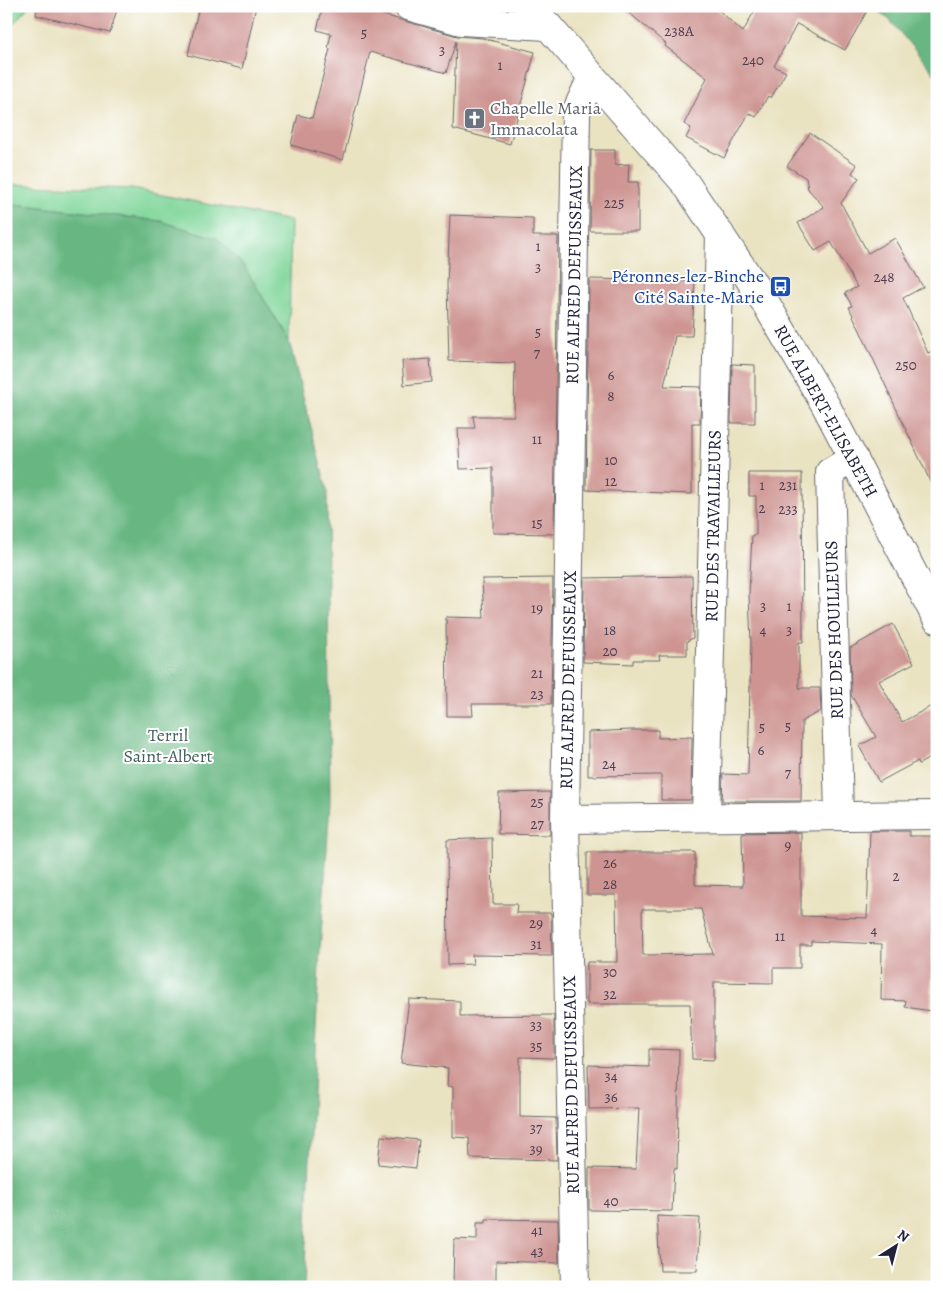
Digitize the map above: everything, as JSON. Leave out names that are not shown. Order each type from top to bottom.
[{"type":"street","points":[[408,6],[461,21],[548,26]]},
{"type":"street","name":"RUE ALBERT-ELISABETH","points":[[528,6],[548,26],[686,184],[720,234],[765,302],[854,458],[937,619]]},
{"type":"street","name":"RUE ALFRED DEFUISSEAUX","points":[[575,1287],[566,819],[576,112],[592,76]]},
{"type":"street","name":"RUE DES TRAVAILLEURS","points":[[706,817],[720,234]]},
{"type":"street","name":"RUE DES HOUILLEURS","points":[[839,816],[830,472],[854,458]]},
{"type":"street","points":[[566,819],[937,815]]},
{"type":"green space","points":[[6,6],[29,6],[6,32]]},
{"type":"green space","points":[[870,6],[937,6],[937,77],[890,20]]},
{"type":"green space","points":[[6,184],[132,189],[291,221],[289,341],[244,266],[160,221],[6,203]]},
{"type":"green space","name":"Terril Saint-Albert","points":[[6,203],[160,221],[217,238],[244,266],[289,341],[327,490],[330,803],[319,965],[304,1287],[6,1287]]},
{"type":"building","points":[[37,6],[118,6],[110,33],[36,15]]},
{"type":"building","points":[[199,6],[256,6],[242,69],[188,55]]},
{"type":"building","points":[[323,6],[363,6],[381,11],[380,14],[457,36],[482,38],[535,52],[510,144],[453,129],[456,41],[446,73],[370,52],[343,160],[291,145],[298,115],[312,118],[330,49],[328,48],[331,34],[317,30]]},
{"type":"building","points":[[621,6],[714,6],[743,32],[757,6],[870,6],[845,50],[797,24],[774,66],[786,72],[771,98],[768,96],[756,117],[749,113],[724,158],[686,138],[691,128],[684,124],[707,78],[665,46],[666,44]]},
{"type":"building","points":[[810,133],[857,165],[852,173],[859,178],[841,203],[868,253],[895,238],[923,287],[903,298],[928,353],[937,349],[937,496],[849,307],[852,306],[845,293],[857,287],[831,242],[815,251],[798,223],[824,207],[808,189],[806,178],[787,166]]},
{"type":"building","points":[[591,150],[615,150],[615,165],[629,164],[628,182],[638,182],[638,231],[590,231]]},
{"type":"building","points":[[450,215],[533,218],[533,236],[558,236],[554,534],[493,533],[493,468],[460,469],[458,428],[475,428],[473,416],[514,416],[515,363],[449,361],[447,285]]},
{"type":"building","points":[[589,279],[695,281],[692,336],[675,336],[664,386],[701,387],[700,423],[692,423],[692,494],[586,490]]},
{"type":"building","points":[[430,359],[432,382],[404,385],[402,361]]},
{"type":"building","points":[[732,364],[755,365],[755,423],[731,423]]},
{"type":"building","points":[[749,473],[802,473],[803,642],[799,642],[799,688],[820,688],[821,711],[802,721],[801,801],[722,801],[723,774],[748,775],[751,643],[749,594],[752,535],[756,535],[756,496],[749,496]]},
{"type":"building","points":[[692,576],[693,638],[687,641],[687,655],[659,655],[660,660],[633,660],[633,664],[583,662],[584,578]]},
{"type":"building","points":[[553,578],[551,704],[472,704],[473,716],[447,716],[446,617],[484,618],[482,579]]},
{"type":"building","points":[[893,624],[914,663],[879,681],[902,722],[937,703],[937,754],[919,764],[918,761],[879,782],[859,746],[876,737],[851,695],[850,648]]},
{"type":"building","points":[[658,730],[658,738],[692,737],[691,800],[661,800],[661,775],[588,776],[588,732]]},
{"type":"building","points":[[550,792],[550,835],[498,834],[499,793]]},
{"type":"building","points":[[870,831],[909,831],[909,836],[935,836],[931,1011],[905,1007],[906,1001],[881,1000],[882,944],[811,941],[811,945],[800,945],[800,968],[773,968],[773,983],[714,982],[714,1060],[692,1059],[690,1004],[587,1004],[587,962],[617,962],[616,895],[587,895],[587,852],[695,852],[695,885],[743,886],[742,833],[801,832],[801,916],[867,918]],"holes":[[[642,909],[701,909],[713,954],[643,955]]]},
{"type":"building","points":[[492,838],[493,904],[517,904],[516,913],[551,913],[552,956],[472,955],[473,964],[448,965],[447,840]]},
{"type":"building","points":[[409,999],[460,1001],[460,1016],[554,1015],[554,1058],[520,1057],[520,1117],[556,1118],[557,1160],[470,1158],[469,1138],[453,1137],[453,1087],[447,1086],[448,1068],[401,1063]]},
{"type":"building","points":[[649,1049],[679,1050],[677,1169],[674,1169],[672,1211],[589,1210],[589,1168],[636,1169],[639,1108],[589,1109],[588,1065],[649,1067]]},
{"type":"building","points":[[381,1136],[419,1140],[416,1168],[378,1164]]},
{"type":"building","points":[[657,1216],[700,1218],[697,1271],[660,1271]]},
{"type":"building","points":[[486,1219],[558,1220],[559,1263],[496,1261],[496,1287],[453,1287],[454,1239],[477,1240],[477,1223],[486,1223]]},
{"type":"place","name":"Chapelle Maria Immacolata","points":[[474,118]]},
{"type":"place","name":"Péronnes-lez-Binche Cité Sainte-Marie","points":[[780,286]]}]
